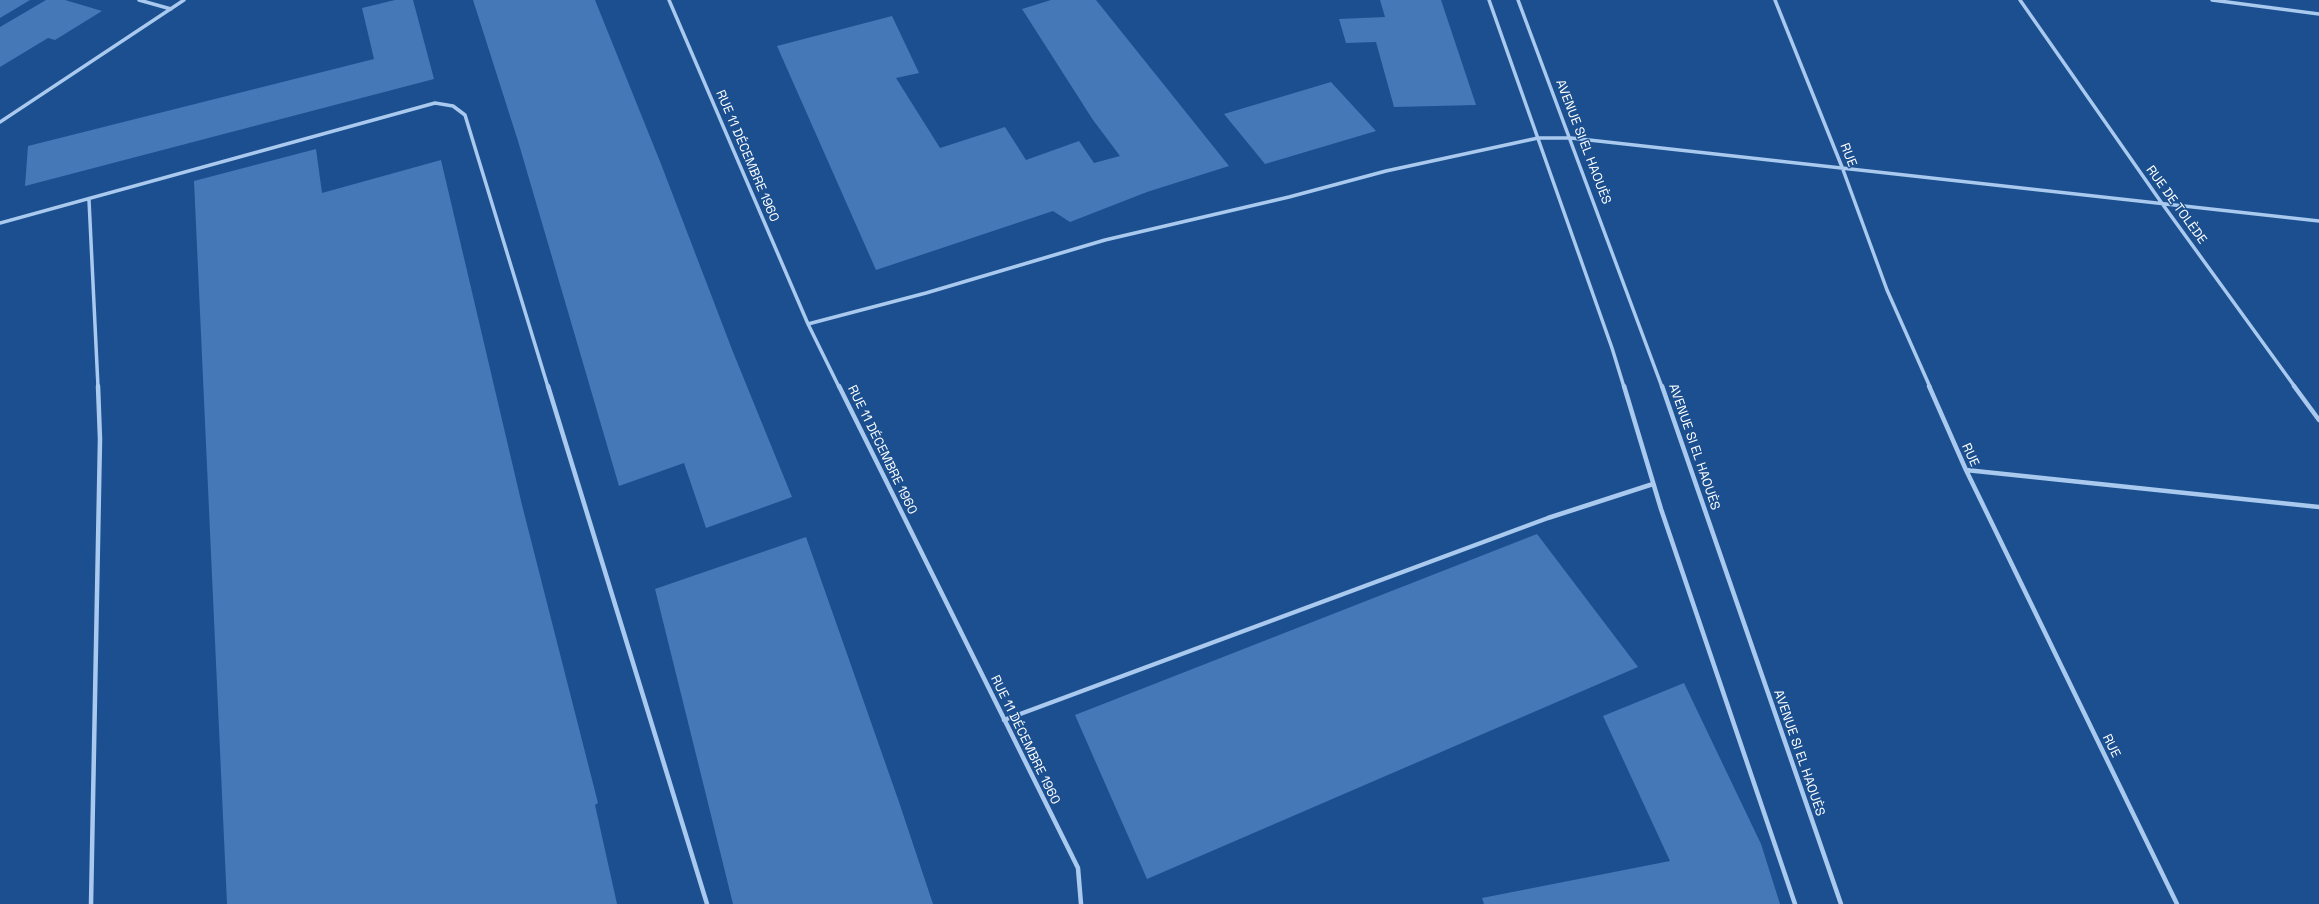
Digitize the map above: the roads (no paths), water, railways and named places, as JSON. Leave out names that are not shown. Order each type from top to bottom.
[{"type":"street","points":[[139,0],[171,9]]},
{"type":"street","points":[[0,122],[184,0]]},
{"type":"street","name":"RUE 11 DÉCEMBRE 1960","points":[[669,0],[808,324],[1078,868],[1081,904]]},
{"type":"street","points":[[1488,0],[1612,348],[1653,484],[1795,904]]},
{"type":"street","name":"AVENUE SI EL HAOUÈS","points":[[1518,0],[1650,351],[1841,904]]},
{"type":"street","name":"RUE","points":[[1775,0],[1842,167],[1887,290],[1966,470],[2177,904]]},
{"type":"street","name":"RUE DE TOLÈDE","points":[[2020,0],[2161,202],[2319,420]]},
{"type":"street","points":[[2212,0],[2319,14]]},
{"type":"street","points":[[0,224],[435,103],[453,106],[465,115],[707,904]]},
{"type":"street","points":[[808,324],[926,293],[1105,240],[1243,206],[1289,197],[1393,169],[1538,138],[1571,138],[2161,202],[2319,221]]},
{"type":"street","points":[[89,200],[100,439],[90,904]]},
{"type":"street","points":[[1966,470],[2319,507]]},
{"type":"street","points":[[1004,720],[1548,518],[1653,484]]}]
